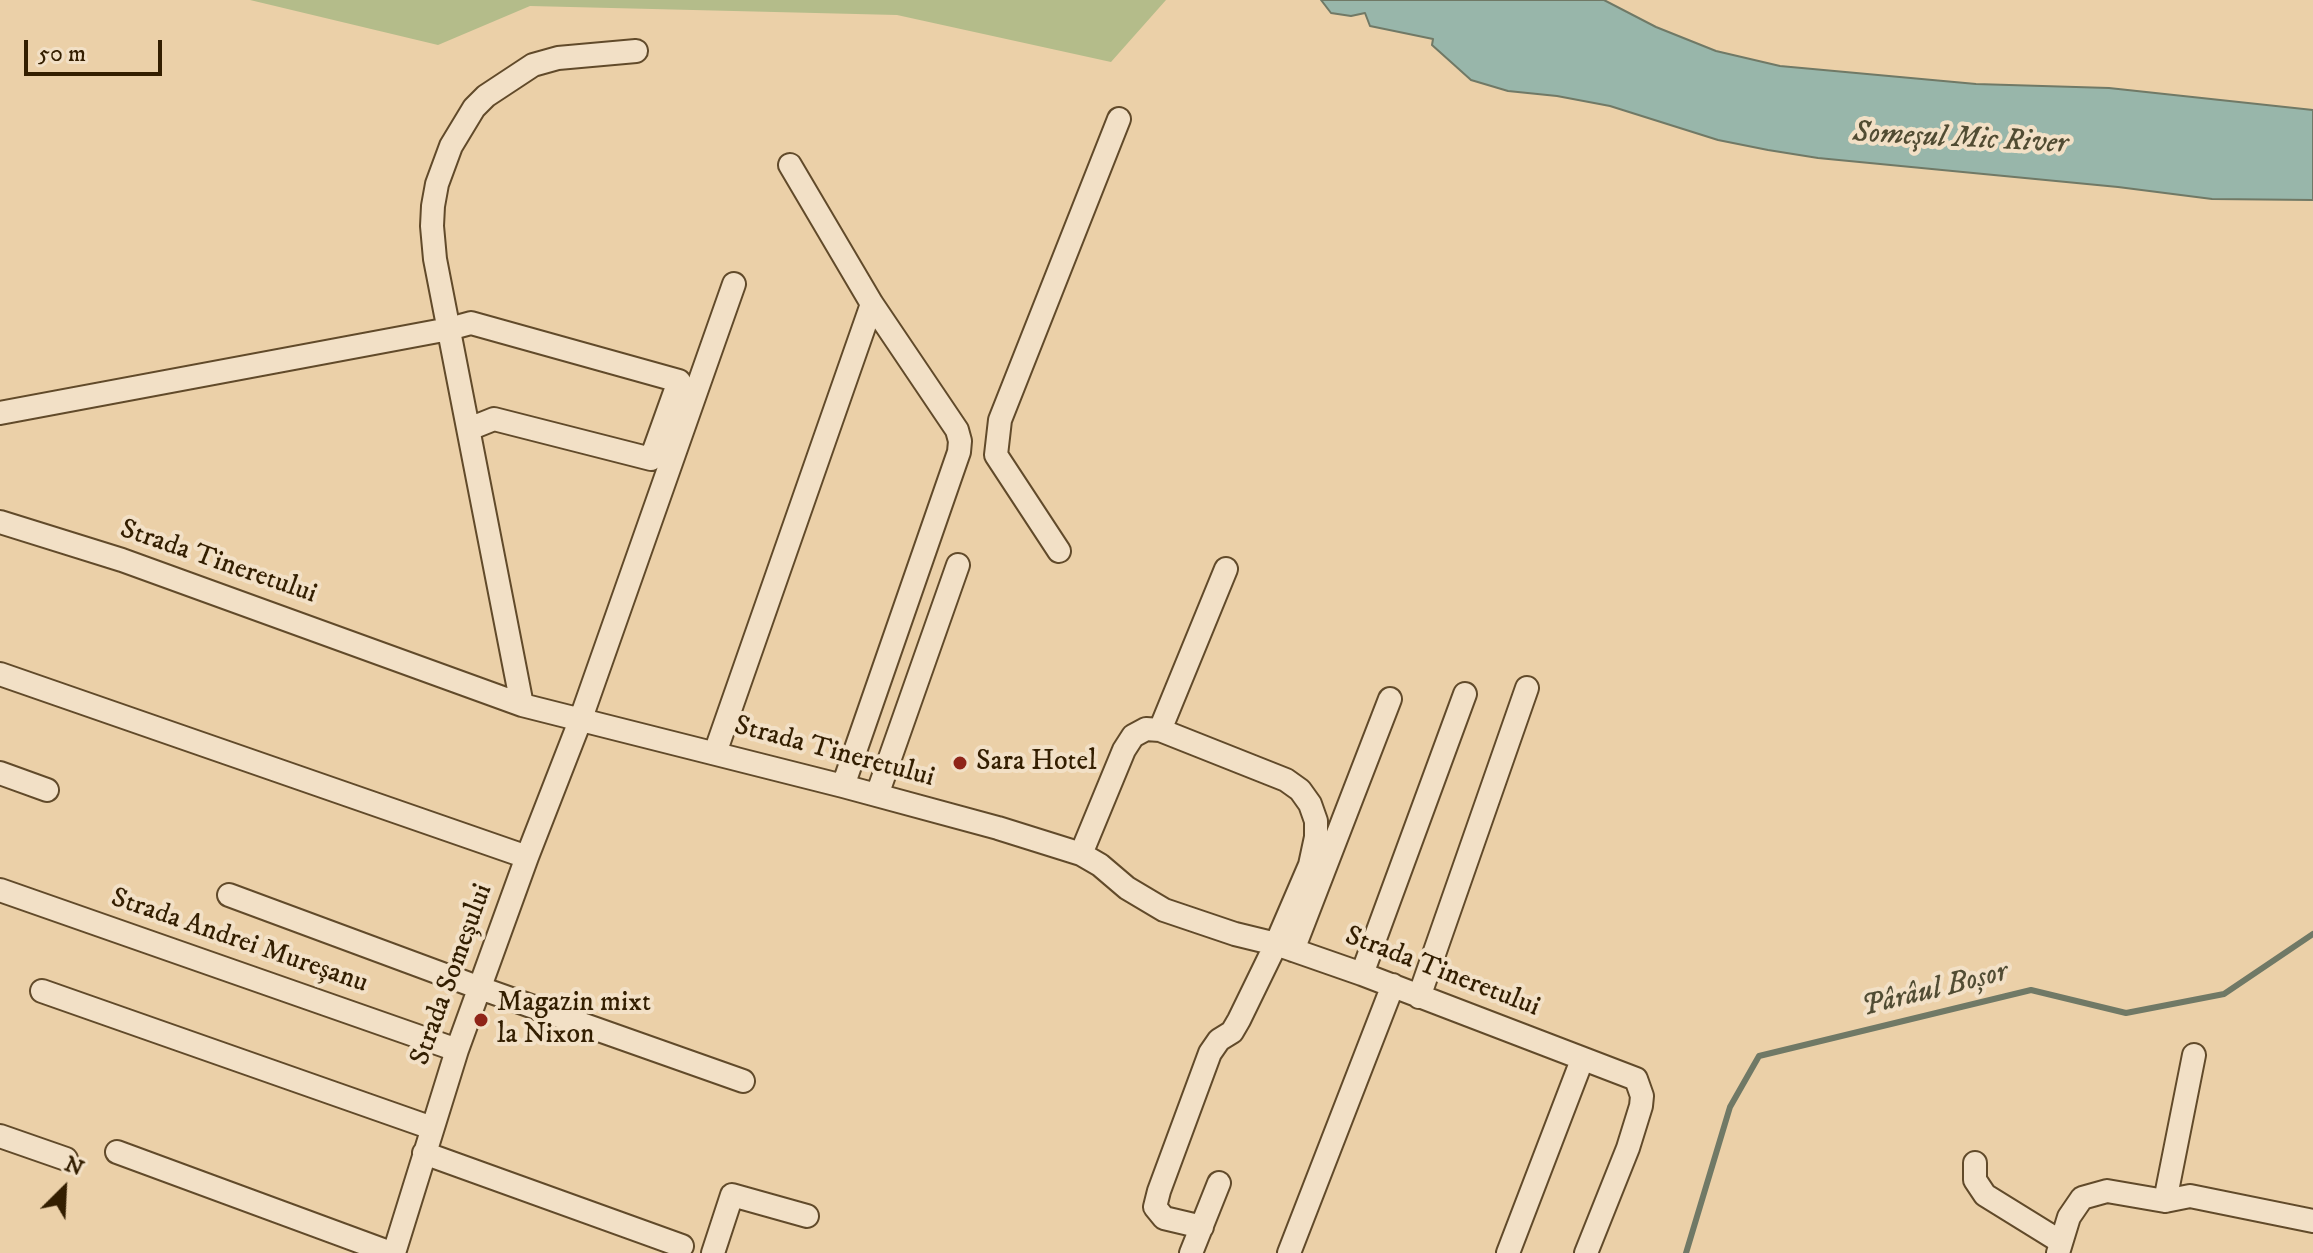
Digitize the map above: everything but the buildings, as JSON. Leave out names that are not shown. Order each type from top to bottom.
[{"type":"street","points":[[522,705],[435,259],[433,206],[443,165],[460,128],[486,96],[533,65],[558,58],[636,51]]},
{"type":"street","points":[[1059,551],[996,455],[1000,420],[1119,119]]},
{"type":"street","points":[[790,165],[872,304],[957,430],[960,441],[959,452],[843,786]]},
{"type":"street","name":"Strada Someșului","points":[[392,1253],[457,1050],[580,721],[734,284]]},
{"type":"street","points":[[715,753],[872,304]]},
{"type":"street","points":[[0,413],[471,323],[679,381],[651,459],[494,419],[469,429]]},
{"type":"street","name":"Strada Tineretului","points":[[0,522],[122,560],[522,705],[877,795],[1081,854],[1100,865],[1134,894],[1164,910],[1393,985],[1636,1079],[1642,1096],[1641,1106],[1628,1148],[1586,1253]]},
{"type":"street","points":[[877,795],[958,565]]},
{"type":"street","points":[[1160,730],[1226,569]]},
{"type":"street","points":[[0,674],[527,857]]},
{"type":"street","points":[[1419,997],[1527,688]]},
{"type":"street","points":[[1362,974],[1465,694]]},
{"type":"street","points":[[1202,1227],[1164,1218],[1155,1207],[1159,1191],[1210,1053],[1219,1040],[1232,1032],[1284,947],[1390,699]]},
{"type":"street","points":[[1081,854],[1124,750],[1133,736],[1146,729],[1160,730],[1286,780],[1300,790],[1310,804],[1316,821],[1316,837],[1284,947]]},
{"type":"street","points":[[0,773],[47,790]]},
{"type":"street","name":"Strada Andrei Mureșanu","points":[[0,890],[457,1050]]},
{"type":"street","points":[[229,895],[743,1081]]},
{"type":"street","points":[[1289,1253],[1393,985]]},
{"type":"street","points":[[42,991],[432,1128]]},
{"type":"street","points":[[2165,1201],[2194,1055]]},
{"type":"street","points":[[1508,1253],[1582,1060]]},
{"type":"street","points":[[0,1136],[66,1159]]},
{"type":"street","points":[[117,1152],[392,1253]]},
{"type":"street","points":[[424,1153],[682,1246]]},
{"type":"street","points":[[1975,1163],[1975,1180],[1985,1195],[2060,1247],[2069,1217],[2082,1198],[2107,1191],[2165,1201],[2190,1196],[2313,1221]]},
{"type":"street","points":[[1191,1253],[1219,1183]]},
{"type":"street","points":[[713,1253],[732,1195],[807,1216]]},
{"type":"green space","points":[[250,0],[1166,0],[1111,62],[897,15],[530,6],[438,45]]},
{"type":"water","name":"Someşul Mic River","points":[[1321,0],[1604,0],[1656,27],[1716,51],[1780,66],[1976,84],[2109,88],[2313,110],[2313,200],[2212,199],[1818,158],[1718,140],[1610,106],[1508,91],[1471,80],[1432,45],[1433,39],[1370,26],[1365,13],[1351,16],[1331,13]]},
{"type":"waterway","name":"Pârâul Boșor","points":[[1686,1253],[1730,1107],[1759,1056],[2031,990],[2126,1013],[2224,994],[2313,934]]},
{"type":"place","name":"Sara Hotel","points":[[960,763]]},
{"type":"place","name":"Magazin mixt la Nixon","points":[[481,1020]]}]
